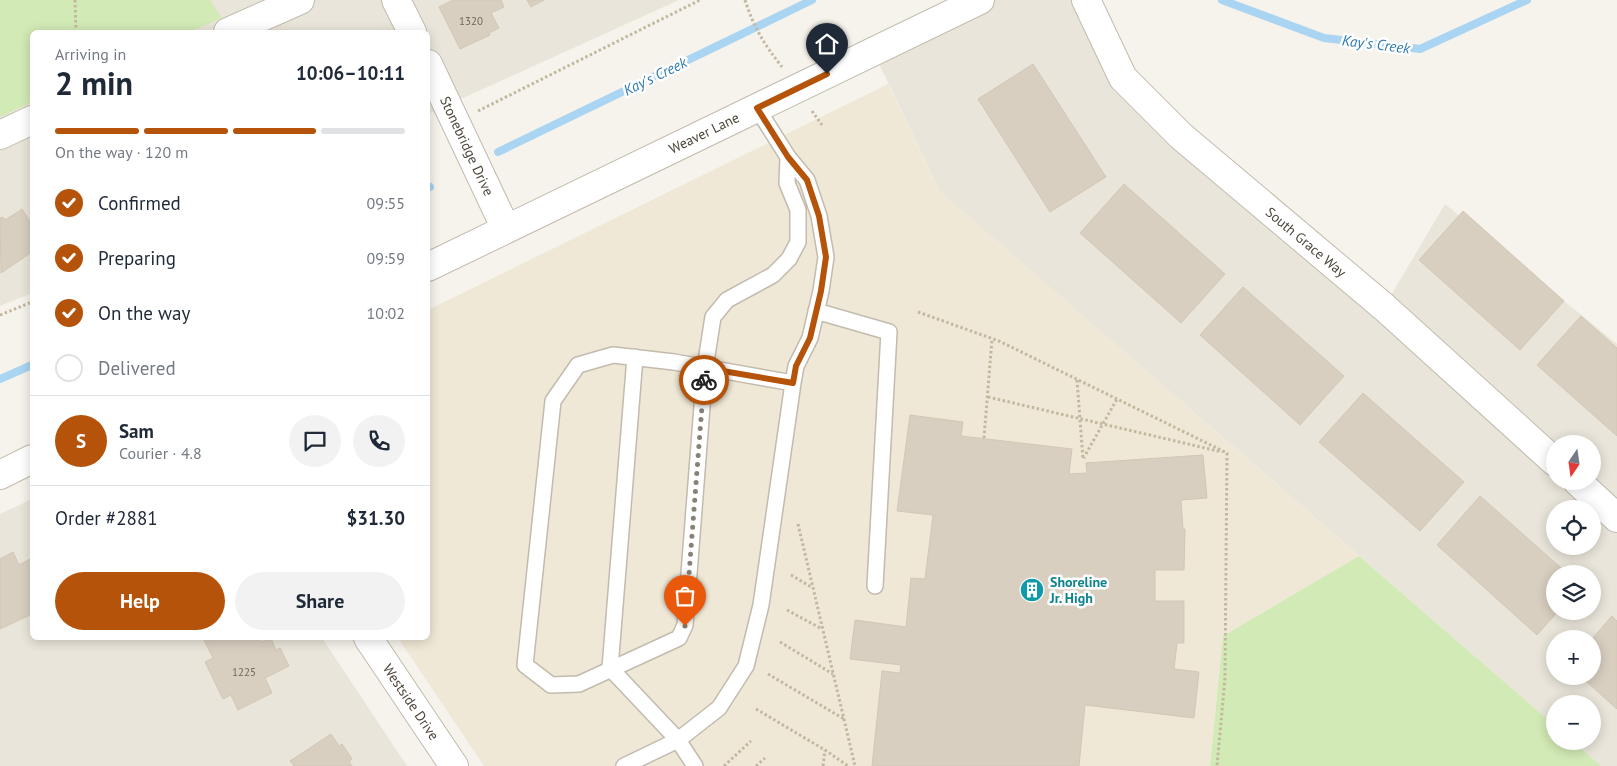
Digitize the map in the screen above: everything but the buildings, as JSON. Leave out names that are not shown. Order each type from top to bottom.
[{"type":"street","points":[[232,30],[300,0]]},
{"type":"street","points":[[396,0],[411,30]]},
{"type":"street","name":"Weaver Lane","points":[[430,266],[980,0]]},
{"type":"street","name":"South Grace Way","points":[[1086,0],[1124,78],[1150,106],[1181,136],[1384,307],[1546,454]]},
{"type":"street","name":"Stonebridge Drive","points":[[430,68],[506,229]]},
{"type":"street","points":[[0,135],[30,121]]},
{"type":"street","points":[[0,475],[30,460]]},
{"type":"street","points":[[1587,490],[1617,518]]},
{"type":"street","name":"Westside Drive","points":[[369,640],[454,766]]},
{"type":"lane","points":[[624,766],[678,740],[719,708],[746,666],[761,605],[796,366],[810,338],[826,257],[819,216],[807,180],[788,157],[757,108]]},
{"type":"lane","points":[[788,157],[787,183],[798,210],[798,242],[789,259],[773,275],[727,300],[713,317],[705,368],[685,626],[679,638],[578,684],[551,685],[525,665],[553,400],[578,364],[613,354],[705,368],[793,383]]},
{"type":"lane","points":[[816,311],[889,332],[875,586]]},
{"type":"lane","points":[[636,357],[610,668],[678,740],[694,766]]},
{"type":"path","points":[[74,0],[76,30]]},
{"type":"path","points":[[472,114],[700,0]]},
{"type":"path","points":[[745,0],[764,45],[783,68]]},
{"type":"path","points":[[0,315],[30,303]]},
{"type":"path","points":[[918,312],[992,339],[1227,453]]},
{"type":"path","points":[[984,438],[992,339]]},
{"type":"path","points":[[1077,379],[1083,458],[1117,399]]},
{"type":"path","points":[[988,397],[1227,453]]},
{"type":"path","points":[[1217,766],[1225,678],[1227,453]]},
{"type":"path","points":[[798,524],[855,766]]},
{"type":"path","points":[[791,575],[814,589]]},
{"type":"path","points":[[787,610],[823,630]]},
{"type":"path","points":[[780,642],[834,674]]},
{"type":"path","points":[[768,674],[844,720]]},
{"type":"path","points":[[756,709],[848,766]]},
{"type":"path","points":[[724,766],[751,741]]},
{"type":"path","points":[[823,766],[825,750]]},
{"type":"path","points":[[756,766],[765,758]]},
{"type":"shaded area","points":[[0,0],[679,0],[430,113],[430,30],[30,30],[30,294],[0,306]]},
{"type":"shaded area","points":[[980,0],[1086,0],[1123,78],[1384,307],[1445,204],[1617,344],[1617,766],[1601,766],[1582,750],[1601,750],[1601,695],[1546,695],[1546,718],[940,192],[873,51]]},
{"type":"shaded area","points":[[888,84],[940,192],[1359,556],[1223,636],[1210,766],[484,766],[399,640],[430,640],[430,309]]},
{"type":"shaded area","points":[[30,500],[30,640],[323,640],[407,766],[0,766],[0,514]]},
{"type":"green space","points":[[0,0],[210,0],[222,18],[194,30],[30,30],[30,103],[0,117]]},
{"type":"green space","points":[[1359,556],[1546,718],[1546,750],[1582,750],[1601,766],[1210,766],[1223,636]]},
{"type":"waterway","name":"Kay's Creek","points":[[498,152],[812,0]]},
{"type":"waterway","name":"Kay's Creek","points":[[1222,0],[1324,38],[1420,49],[1527,0]]},
{"type":"waterway","name":"Kay's Creek","points":[[0,379],[30,366]]},
{"type":"way so far","points":[[685,626],[704,380]]},
{"type":"place","name":"Shoreline Jr. High","points":[[1032,590]]},
{"type":"route","points":[[704,380],[705,368],[793,383],[796,366],[810,338],[821,291],[826,257],[819,216],[807,180],[788,157],[757,108],[827,74]]}]
